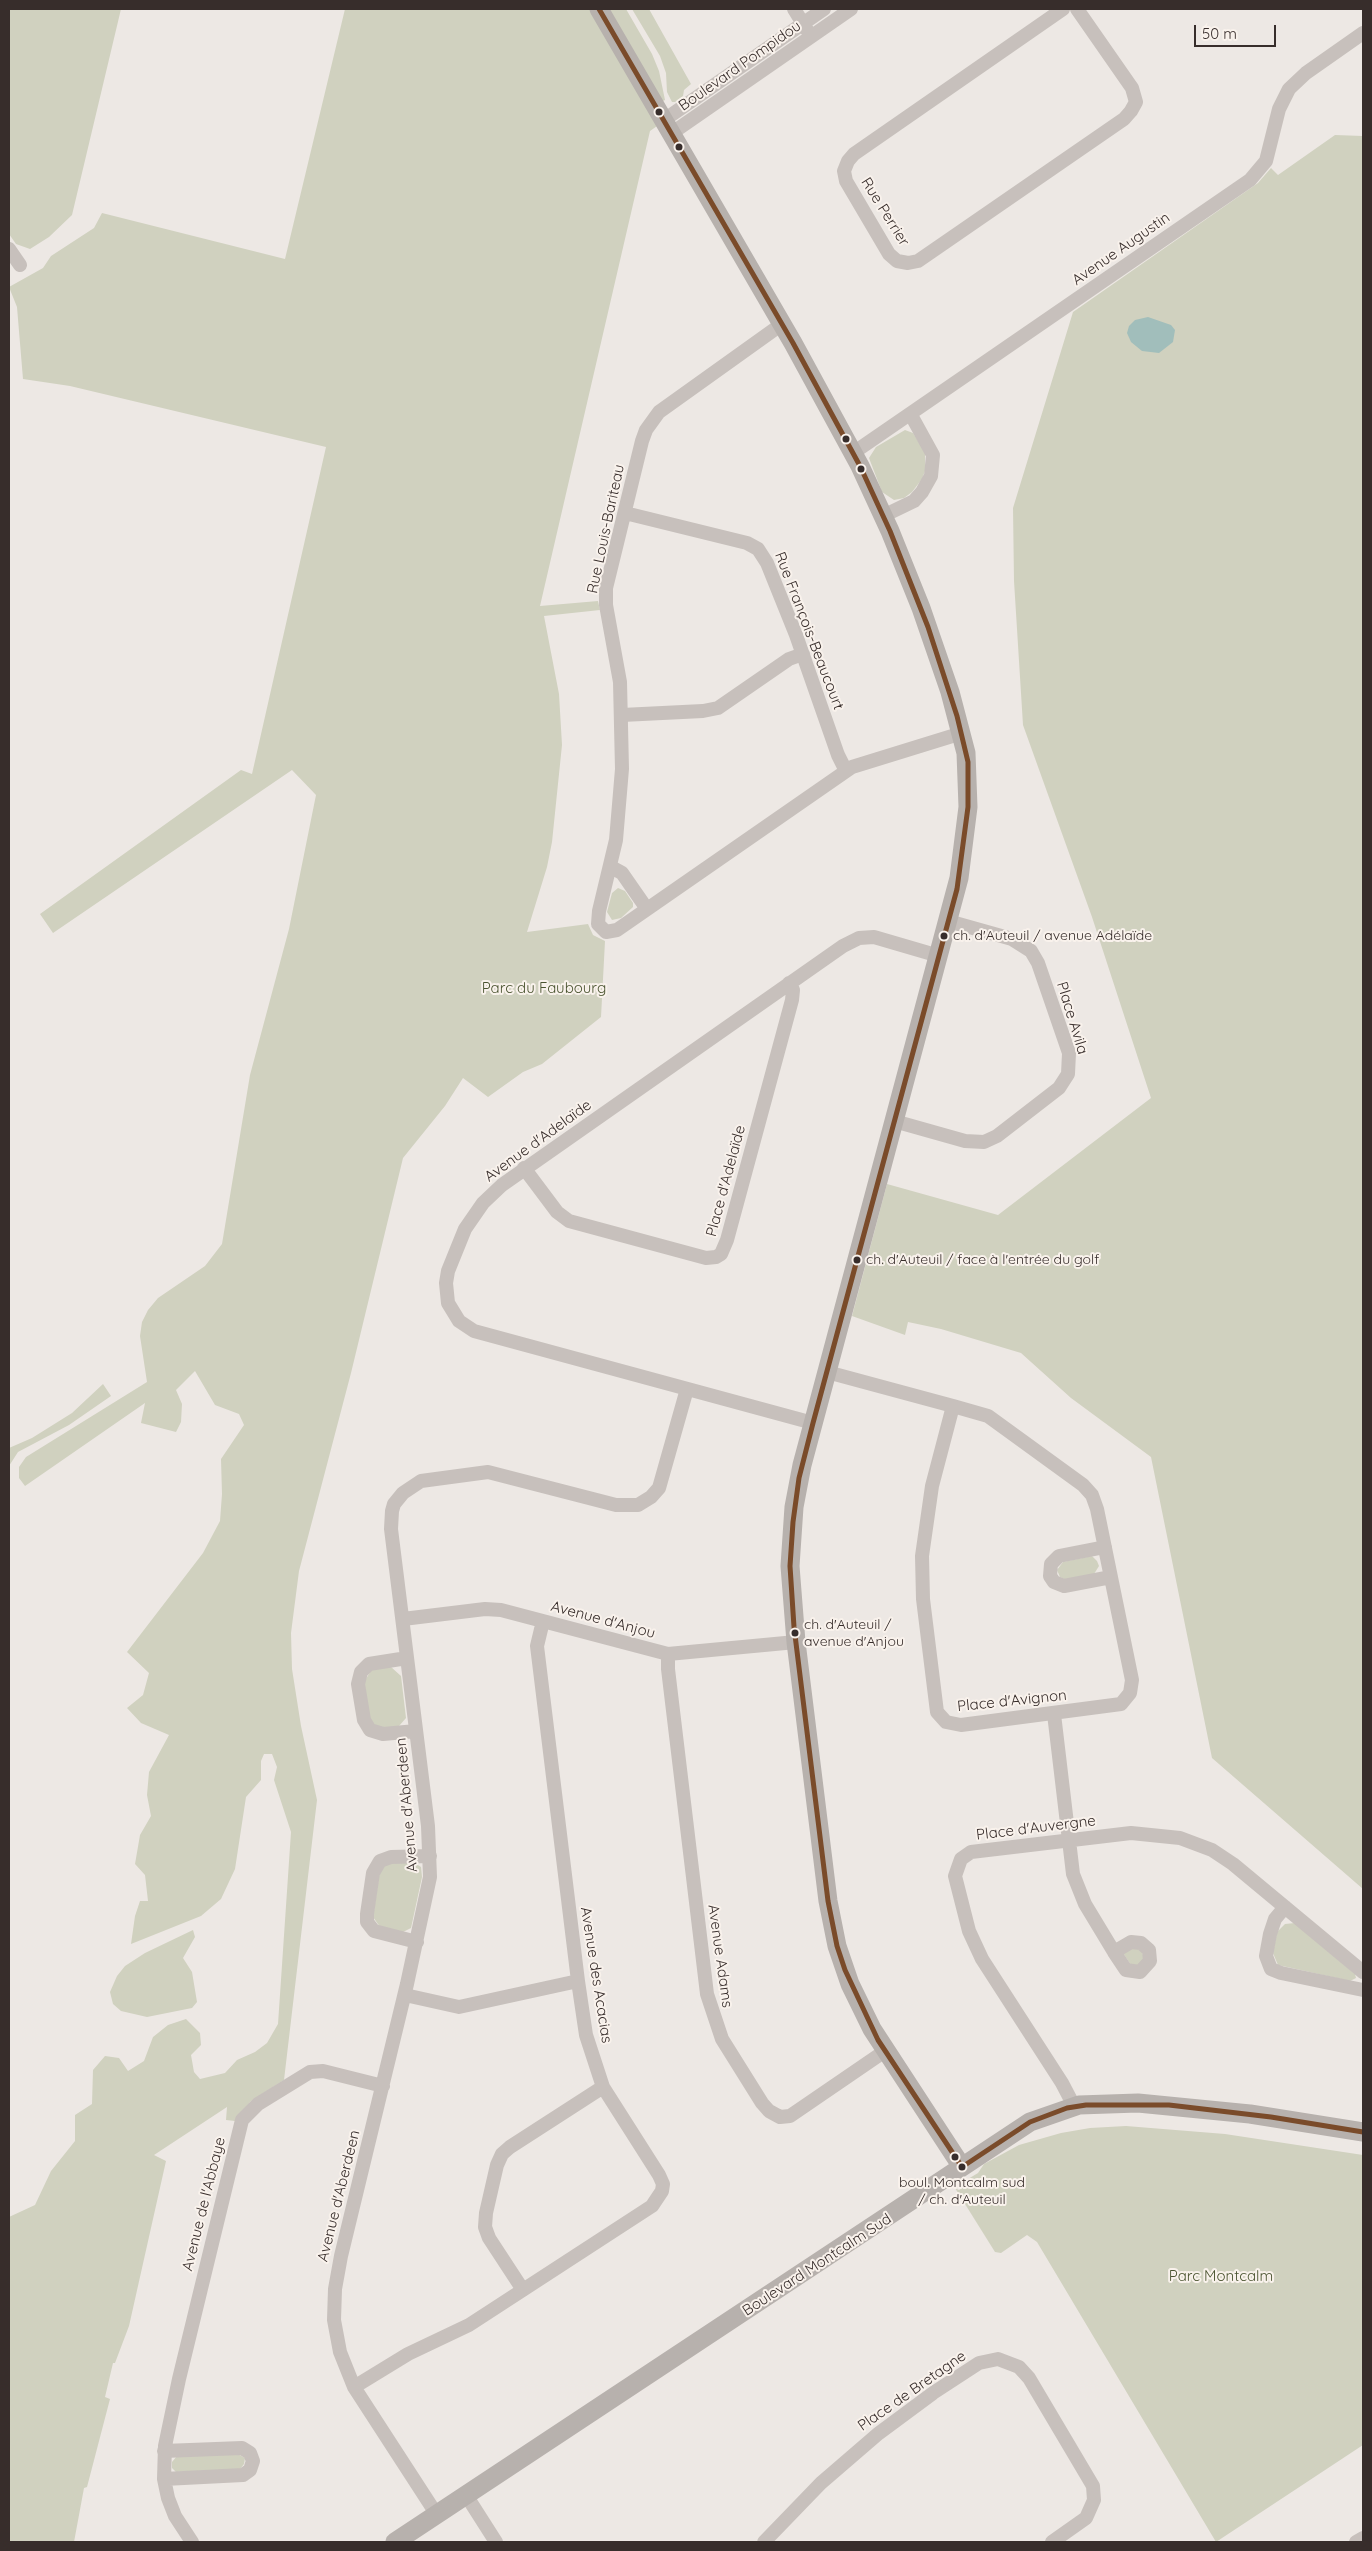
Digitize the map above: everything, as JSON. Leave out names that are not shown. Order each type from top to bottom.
[{"type":"street","points":[[599,9],[782,324],[853,453],[883,516],[928,627],[962,733],[968,762],[968,807],[959,878],[799,1478],[791,1538],[790,1580],[830,1918],[839,1952],[850,1984],[865,2017],[885,2051],[962,2167]]},
{"type":"street","points":[[794,9],[811,37]]},
{"type":"street","name":"Boulevard Pompidou","points":[[668,127],[802,23],[824,9]]},
{"type":"street","name":"Boulevard Pompidou","points":[[668,127],[811,37],[851,9]]},
{"type":"street","name":"Rue Perrier","points":[[1063,9],[854,154],[848,161],[844,171],[846,181],[889,254],[898,261],[908,263],[918,261],[1124,119],[1131,111],[1136,98],[1132,88],[1077,9]]},
{"type":"street","name":"Avenue Augustin","points":[[853,453],[911,415],[1256,174],[1269,154],[1279,109],[1289,89],[1306,73],[1362,36]]},
{"type":"street","points":[[9,249],[20,265]]},
{"type":"street","name":"Rue Louis-Bariteau","points":[[782,324],[659,412],[646,430],[642,441],[606,598],[618,673],[622,715],[622,790],[611,867],[598,919],[602,929],[606,932],[617,930],[858,764],[962,733]]},
{"type":"street","points":[[883,516],[914,501],[922,492],[931,476],[933,460],[930,447],[911,415]]},
{"type":"street","name":"Rue François-Beaucourt","points":[[624,513],[747,543],[758,549],[767,563],[803,654],[838,755],[846,771]]},
{"type":"street","points":[[622,715],[718,708],[789,659],[803,654]]},
{"type":"street","points":[[611,867],[622,872],[647,909]]},
{"type":"street","name":"Place Avila","points":[[894,1121],[965,1141],[984,1142],[997,1136],[1059,1088],[1068,1074],[1069,1053],[1038,963],[1030,951],[1012,939],[948,921]]},
{"type":"street","name":"Avenue d'Adelaïde","points":[[813,1423],[482,1334],[466,1327],[452,1313],[446,1294],[446,1283],[452,1259],[465,1229],[483,1203],[524,1168],[843,946],[860,938],[881,939],[939,956]]},
{"type":"street","name":"Place d'Adelaïde","points":[[524,1168],[558,1212],[569,1221],[706,1258],[716,1257],[721,1254],[727,1240],[792,1000],[793,990],[789,983]]},
{"type":"street","name":"Place d'Avignon","points":[[826,1372],[953,1406],[988,1416],[1083,1485],[1095,1501],[1132,1680],[1130,1693],[1126,1700],[1116,1706],[961,1725],[946,1722],[941,1717],[935,1705],[923,1599],[922,1549],[932,1486],[953,1406]]},
{"type":"street","name":"Avenue d'Aberdeen","points":[[437,2515],[354,2387],[337,2341],[334,2311],[335,2289],[341,2256],[405,1995],[429,1886],[430,1856],[391,1518],[394,1504],[408,1488],[430,1478],[488,1472],[616,1505],[638,1505],[651,1497],[659,1488],[687,1389]]},
{"type":"street","points":[[1105,1547],[1059,1556],[1051,1564],[1050,1576],[1054,1582],[1064,1586],[1111,1577]]},
{"type":"street","name":"Avenue d'Anjou","points":[[403,1619],[493,1609],[542,1620],[668,1654],[796,1642]]},
{"type":"street","name":"Avenue des Acacias","points":[[354,2387],[408,2354],[469,2325],[652,2206],[661,2194],[662,2180],[603,2087],[586,2035],[537,1646],[542,1620]]},
{"type":"street","name":"Avenue Adams","points":[[668,1654],[669,1679],[707,1994],[722,2039],[769,2112],[780,2117],[790,2116],[885,2051]]},
{"type":"street","points":[[407,1658],[369,1664],[361,1672],[358,1684],[364,1720],[367,1727],[373,1732],[383,1734],[416,1731]]},
{"type":"street","points":[[1054,1714],[1073,1874],[1080,1895],[1114,1952]]},
{"type":"street","name":"Place d'Auvergne","points":[[1074,2106],[1062,2082],[978,1952],[964,1916],[956,1876],[961,1859],[971,1852],[1131,1833],[1156,1834],[1180,1838],[1222,1856],[1363,1972]]},
{"type":"street","points":[[417,1942],[371,1929],[367,1919],[368,1906],[373,1873],[380,1860],[391,1857],[430,1856]]},
{"type":"street","points":[[1285,1906],[1275,1919],[1270,1934],[1266,1956],[1271,1969],[1281,1973],[1363,1990]]},
{"type":"street","points":[[405,1995],[459,2007],[578,1980]]},
{"type":"street","name":"Avenue de l'Abbaye","points":[[192,2542],[175,2516],[168,2498],[164,2479],[164,2451],[179,2379],[242,2120],[258,2104],[310,2072],[323,2072],[383,2086]]},
{"type":"street","points":[[523,2290],[489,2238],[485,2227],[486,2213],[497,2165],[510,2147],[603,2087]]},
{"type":"street","name":"Boulevard Montcalm Sud","points":[[395,2542],[1030,2122],[1074,2106],[1113,2103],[1169,2105],[1271,2117],[1363,2132]]},
{"type":"street","name":"Place de Bretagne","points":[[764,2542],[827,2478],[892,2422],[979,2363],[998,2359],[1019,2367],[1029,2378],[1093,2486],[1094,2500],[1086,2518],[1052,2542]]},
{"type":"street","points":[[164,2451],[242,2448],[250,2453],[253,2462],[250,2470],[239,2476],[164,2479]]},
{"type":"street","points":[[466,2496],[496,2542]]},
{"type":"street","points":[[1356,2542],[1363,2538]]},
{"type":"green space","points":[[9,9],[121,9],[72,215],[49,237],[30,249],[16,244],[9,234]]},
{"type":"green space","name":"Parc du Faubourg","points":[[345,9],[591,9],[660,124],[650,131],[540,606],[598,601],[600,610],[544,616],[559,694],[562,745],[552,842],[547,867],[527,932],[588,924],[593,935],[605,941],[601,1017],[542,1064],[523,1072],[488,1097],[463,1078],[445,1106],[403,1158],[351,1373],[299,1571],[291,1633],[292,1669],[301,1726],[317,1800],[284,2080],[251,2101],[235,2121],[226,2120],[227,2107],[154,2155],[166,2161],[129,2326],[115,2363],[113,2363],[105,2397],[110,2399],[87,2487],[84,2488],[74,2542],[9,2542],[9,2217],[35,2205],[51,2171],[75,2141],[75,2115],[92,2104],[93,2070],[105,2056],[119,2058],[128,2071],[144,2061],[153,2037],[168,2025],[186,2019],[200,2033],[201,2045],[191,2055],[194,2072],[200,2079],[225,2073],[237,2060],[255,2052],[267,2043],[278,2024],[291,1832],[274,1780],[277,1767],[272,1754],[264,1754],[261,1761],[261,1780],[246,1797],[235,1869],[221,1899],[201,1916],[131,1944],[135,1916],[140,1901],[148,1901],[145,1875],[135,1864],[140,1835],[151,1816],[147,1795],[149,1772],[169,1735],[141,1723],[127,1708],[143,1695],[149,1673],[127,1652],[203,1553],[220,1521],[222,1494],[221,1459],[244,1425],[239,1414],[215,1405],[195,1371],[176,1390],[182,1404],[181,1422],[176,1432],[141,1423],[145,1403],[25,1486],[19,1478],[19,1467],[26,1457],[147,1382],[140,1336],[142,1322],[148,1310],[158,1298],[205,1266],[222,1244],[250,1075],[289,929],[316,795],[292,770],[53,933],[40,914],[241,770],[252,774],[326,447],[70,386],[23,379],[17,307],[9,287],[43,268],[51,256],[94,228],[102,213],[285,259]]},
{"type":"green space","points":[[608,9],[626,9],[652,54],[659,71],[665,100],[661,102]]},
{"type":"green space","points":[[632,9],[649,9],[691,84],[684,90],[683,96],[675,102],[672,102],[667,92],[666,73],[660,56]]},
{"type":"green space","points":[[1335,135],[1363,136],[1363,1889],[1212,1758],[1151,1457],[1071,1398],[1021,1353],[941,1329],[908,1322],[905,1335],[852,1316],[887,1184],[998,1215],[1151,1098],[1092,917],[1023,725],[1014,581],[1013,508],[1073,312],[1258,183],[1271,168],[1278,175]]},
{"type":"green space","points":[[905,430],[913,433],[925,452],[925,471],[922,479],[912,492],[904,498],[894,500],[882,492],[869,458],[876,447]]},
{"type":"green space","points":[[618,888],[625,891],[633,903],[633,907],[621,918],[612,920],[607,912],[612,893]]},
{"type":"green space","points":[[103,1384],[111,1396],[69,1425],[18,1452],[9,1466],[9,1448],[32,1438],[72,1413]]},
{"type":"green space","points":[[1092,1556],[1099,1566],[1094,1574],[1066,1580],[1060,1577],[1057,1570],[1063,1562]]},
{"type":"green space","points":[[391,1667],[401,1676],[406,1718],[399,1726],[383,1728],[374,1725],[369,1718],[364,1682],[372,1669]]},
{"type":"green space","points":[[413,1862],[421,1867],[422,1877],[411,1928],[403,1932],[380,1927],[373,1917],[380,1870],[388,1863]]},
{"type":"green space","points":[[1295,1923],[1355,1974],[1356,1978],[1350,1981],[1278,1965],[1273,1953],[1277,1932],[1285,1924]]},
{"type":"green space","points":[[193,1930],[195,1937],[183,1958],[192,1972],[197,2002],[192,2008],[147,2017],[121,2011],[113,2004],[110,1992],[117,1976],[125,1966],[145,1953]]},
{"type":"green space","points":[[1130,1948],[1141,1949],[1145,1961],[1133,1968],[1123,1953]]},
{"type":"green space","name":"Parc Montcalm","points":[[1126,2126],[1225,2134],[1363,2155],[1363,2445],[1216,2542],[1037,2242],[1027,2235],[1001,2253],[995,2252],[955,2188],[959,2190],[970,2183],[968,2179],[978,2173],[984,2164],[1019,2145],[1061,2133],[1090,2128]]},
{"type":"green space","points":[[236,2453],[245,2458],[244,2464],[240,2469],[176,2472],[172,2468],[172,2462],[177,2456]]},
{"type":"water","points":[[1148,317],[1171,325],[1175,330],[1173,342],[1159,353],[1142,351],[1131,342],[1127,333],[1129,326],[1135,320]]},
{"type":"transit line","points":[[599,9],[793,343],[860,466],[890,531],[928,627],[957,716],[968,762],[968,807],[957,889],[813,1423],[799,1478],[793,1522],[790,1566],[794,1627],[828,1901],[837,1946],[845,1970],[878,2040],[962,2167],[1030,2122],[1067,2108],[1086,2105],[1169,2105],[1271,2117],[1363,2132]]},
{"type":"place","name":"ch. d'Auteuil / avenue Adélaïde","points":[[944,936]]},
{"type":"place","name":"ch. d'Auteuil / face à l'entrée du golf","points":[[857,1260]]},
{"type":"place","name":"ch. d'Auteuil / avenue d'Anjou","points":[[795,1633]]},
{"type":"place","name":"boul. Montcalm sud / ch. d'Auteuil","points":[[962,2167]]}]
